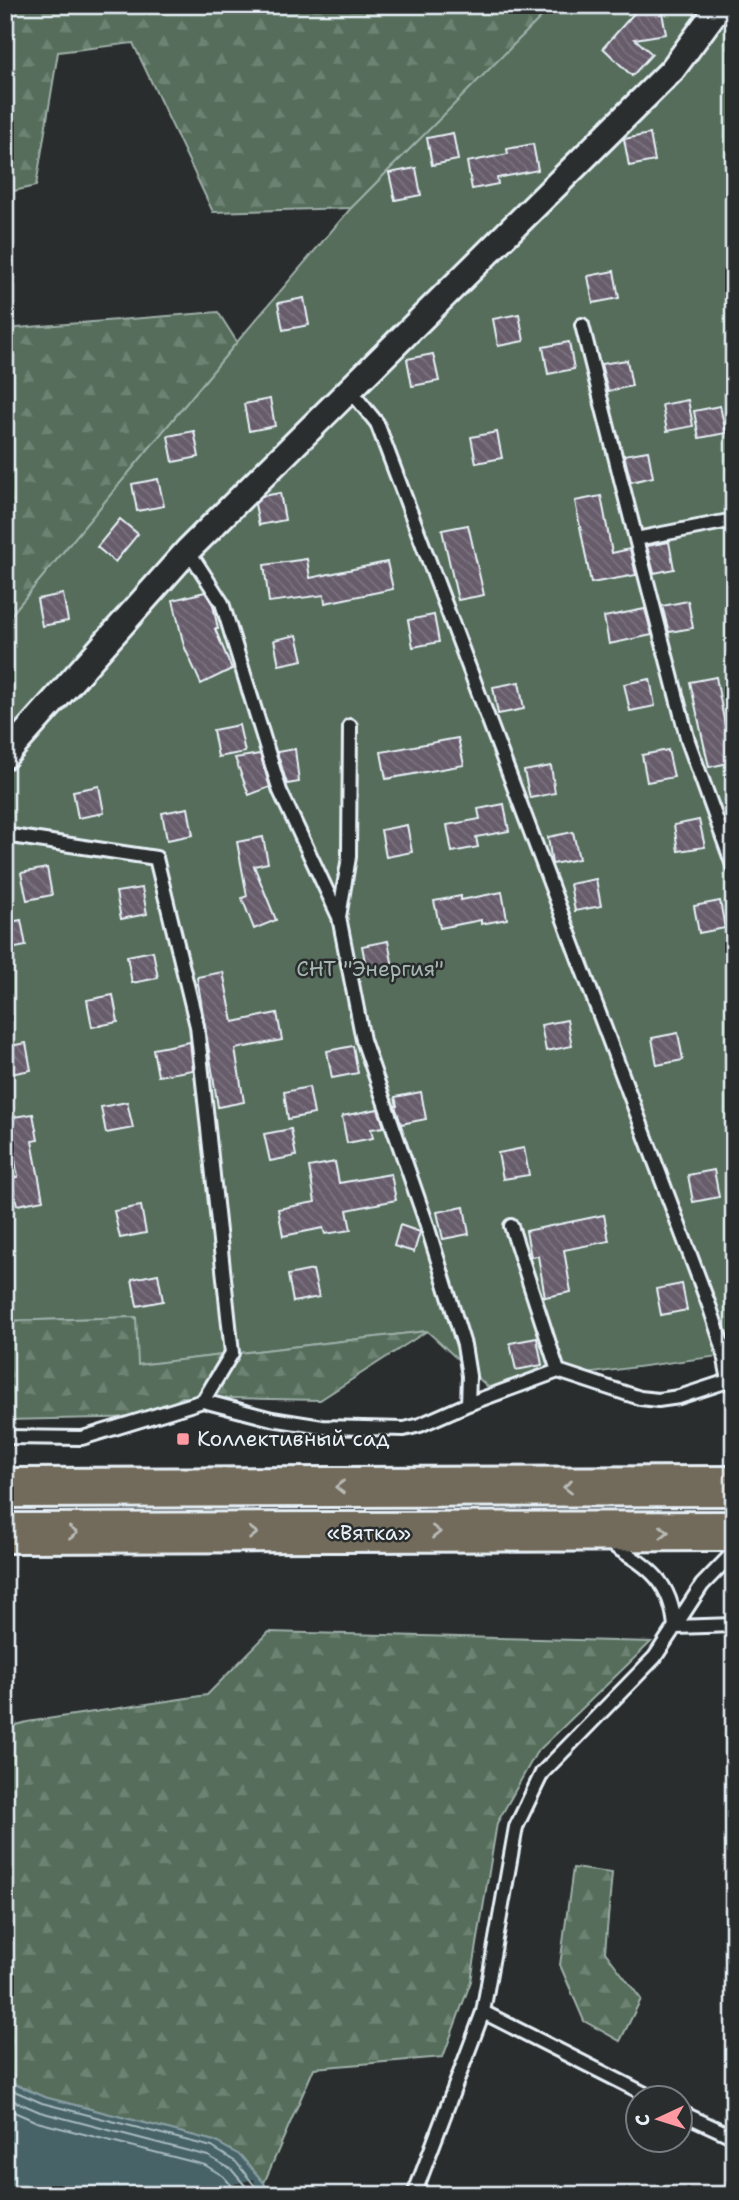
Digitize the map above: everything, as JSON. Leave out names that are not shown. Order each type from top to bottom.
[{"type":"highway","points":[[5,1488],[734,1486]]},
{"type":"highway","name":"«Вятка»","points":[[5,1533],[734,1531]]},
{"type":"street","points":[[5,756],[188,550],[672,70],[720,5]]},
{"type":"street","points":[[618,1487],[734,1476]]},
{"type":"lane","points":[[582,325],[688,741],[734,868]]},
{"type":"lane","points":[[5,1437],[82,1438],[203,1401],[272,1419],[322,1427],[404,1429],[558,1371],[640,1398],[657,1400],[679,1397],[732,1379],[710,1308],[377,424],[350,390]]},
{"type":"lane","points":[[636,539],[734,520]]},
{"type":"lane","points":[[188,550],[222,603],[280,791],[339,918],[363,1040],[426,1222],[464,1345],[469,1376],[468,1404]]},
{"type":"lane","points":[[339,918],[349,857],[349,726]]},
{"type":"lane","points":[[5,835],[156,858],[197,1026],[232,1353],[203,1401]]},
{"type":"lane","points":[[511,1226],[558,1371]]},
{"type":"lane","points":[[591,1532],[644,1564],[660,1579],[669,1595],[675,1627]]},
{"type":"lane","points":[[414,2195],[484,2012],[516,1827],[542,1773],[655,1657],[702,1586],[734,1552]]},
{"type":"lane","points":[[675,1627],[734,1625]]},
{"type":"lane","points":[[484,2012],[625,2084]]},
{"type":"lane","points":[[694,2118],[734,2137]]},
{"type":"green space","points":[[5,5],[553,5],[351,208],[213,212],[133,43],[58,52],[36,186],[5,193]]},
{"type":"green space","name":"СНТ \"Энергия\"","points":[[553,5],[734,5],[734,1354],[488,1387],[427,1331],[137,1365],[136,1317],[5,1321],[5,622],[351,208]]},
{"type":"green space","points":[[218,312],[237,342],[5,622],[5,329]]},
{"type":"green space","points":[[136,1317],[138,1365],[427,1331],[320,1400],[182,1397],[152,1417],[5,1420],[5,1321]]},
{"type":"green space","points":[[269,1632],[651,1642],[536,1753],[497,1823],[471,1981],[443,2057],[314,2068],[264,2183],[241,2156],[214,2141],[44,2097],[5,2080],[5,1728],[27,1722],[207,1695]]},
{"type":"green space","points":[[573,1868],[612,1873],[605,1952],[641,1999],[620,2041],[584,2021],[560,1965]]},
{"type":"water","points":[[5,2080],[44,2097],[214,2141],[241,2156],[264,2183],[270,2195],[5,2195]]},
{"type":"pier","points":[[254,2179],[257,2195],[237,2195],[234,2184]]},
{"type":"building","points":[[661,7],[666,34],[635,39],[652,54],[632,76],[603,48],[636,11]]},
{"type":"building","points":[[453,133],[458,160],[432,165],[427,138]]},
{"type":"building","points":[[650,134],[655,161],[629,166],[624,139]]},
{"type":"building","points":[[533,144],[538,170],[497,178],[498,184],[472,189],[467,162],[508,154],[507,149]]},
{"type":"building","points":[[416,168],[421,195],[395,200],[389,173]]},
{"type":"building","points":[[614,271],[619,298],[593,303],[588,276]]},
{"type":"building","points":[[304,298],[309,325],[283,330],[278,303]]},
{"type":"building","points":[[519,314],[524,341],[498,346],[493,319]]},
{"type":"building","points":[[569,342],[574,369],[548,374],[543,347]]},
{"type":"building","points":[[433,354],[439,381],[412,386],[407,359]]},
{"type":"building","points":[[627,360],[632,386],[608,391],[601,364]]},
{"type":"building","points":[[270,399],[275,426],[249,431],[244,404]]},
{"type":"building","points":[[688,400],[693,426],[667,431],[662,405]]},
{"type":"building","points":[[720,406],[726,433],[699,438],[694,411]]},
{"type":"building","points":[[194,431],[199,457],[173,462],[168,436]]},
{"type":"building","points":[[497,432],[502,458],[476,463],[471,437]]},
{"type":"building","points":[[648,451],[653,477],[631,482],[624,455]]},
{"type":"building","points":[[158,479],[164,506],[137,511],[132,484]]},
{"type":"building","points":[[280,493],[285,520],[259,525],[255,504],[263,496]]},
{"type":"building","points":[[601,496],[612,553],[630,549],[636,575],[591,583],[575,501]]},
{"type":"building","points":[[120,519],[138,534],[115,562],[97,547]]},
{"type":"building","points":[[468,525],[484,595],[458,600],[442,530]]},
{"type":"building","points":[[669,542],[674,569],[654,573],[647,546]]},
{"type":"building","points":[[307,559],[310,578],[387,562],[393,589],[325,603],[324,595],[269,602],[264,565]]},
{"type":"building","points":[[205,592],[213,605],[218,629],[215,629],[232,669],[201,684],[184,646],[173,600]]},
{"type":"building","points":[[63,594],[68,621],[42,626],[37,599]]},
{"type":"building","points":[[688,601],[693,628],[669,632],[662,606]]},
{"type":"building","points":[[645,609],[652,635],[609,644],[604,617]]},
{"type":"building","points":[[434,615],[439,642],[413,647],[408,620]]},
{"type":"building","points":[[297,635],[303,660],[279,665],[274,640]]},
{"type":"building","points":[[716,677],[734,762],[709,767],[690,682]]},
{"type":"building","points":[[650,679],[655,706],[630,711],[624,684]]},
{"type":"building","points":[[519,682],[524,709],[498,714],[493,687]]},
{"type":"building","points":[[239,725],[245,752],[218,757],[213,730]]},
{"type":"building","points":[[458,738],[464,765],[386,779],[381,752]]},
{"type":"building","points":[[295,749],[299,782],[287,784],[277,752]]},
{"type":"building","points":[[668,750],[674,777],[647,782],[642,755]]},
{"type":"building","points":[[260,754],[270,787],[249,795],[235,758]]},
{"type":"building","points":[[551,766],[555,793],[530,798],[524,771]]},
{"type":"building","points":[[99,786],[104,813],[78,818],[73,791]]},
{"type":"building","points":[[504,804],[509,831],[476,837],[478,847],[452,852],[447,825],[480,819],[478,809]]},
{"type":"building","points":[[188,808],[193,835],[167,840],[162,813]]},
{"type":"building","points":[[699,820],[705,847],[678,851],[674,825]]},
{"type":"building","points":[[407,825],[412,852],[386,857],[381,830]]},
{"type":"building","points":[[573,832],[579,859],[552,864],[548,837]]},
{"type":"building","points":[[263,837],[268,863],[254,866],[276,920],[254,929],[242,898],[247,896],[237,842]]},
{"type":"building","points":[[47,868],[52,895],[27,900],[21,873]]},
{"type":"building","points":[[596,879],[601,906],[575,911],[570,884]]},
{"type":"building","points":[[142,888],[147,914],[121,919],[116,892]]},
{"type":"building","points":[[502,892],[507,919],[481,924],[481,920],[440,928],[434,901],[461,896],[461,900]]},
{"type":"building","points":[[720,901],[725,928],[699,933],[694,906]]},
{"type":"building","points":[[21,920],[26,946],[5,950],[5,923]]},
{"type":"building","points":[[388,941],[393,967],[367,972],[362,946]]},
{"type":"building","points":[[153,951],[158,978],[132,983],[127,956]]},
{"type":"building","points":[[223,972],[233,1022],[277,1013],[282,1040],[235,1049],[244,1102],[218,1107],[197,977]]},
{"type":"building","points":[[113,995],[118,1022],[92,1027],[87,1000]]},
{"type":"building","points":[[567,1020],[572,1046],[546,1051],[541,1025]]},
{"type":"building","points":[[678,1033],[683,1060],[657,1065],[652,1038]]},
{"type":"building","points":[[190,1042],[193,1070],[158,1076],[153,1049]]},
{"type":"building","points":[[26,1043],[31,1070],[5,1075],[5,1047]]},
{"type":"building","points":[[353,1046],[358,1073],[332,1078],[327,1051]]},
{"type":"building","points":[[309,1087],[314,1114],[288,1119],[284,1092]]},
{"type":"building","points":[[421,1092],[426,1119],[401,1124],[395,1097]]},
{"type":"building","points":[[127,1102],[133,1128],[106,1133],[101,1107]]},
{"type":"building","points":[[378,1109],[384,1127],[371,1129],[373,1138],[347,1143],[342,1116]]},
{"type":"building","points":[[33,1114],[38,1140],[32,1141],[43,1200],[17,1205],[11,1178],[18,1177],[7,1118]]},
{"type":"building","points":[[291,1129],[296,1156],[270,1161],[264,1134]]},
{"type":"building","points":[[524,1148],[529,1175],[503,1179],[498,1153]]},
{"type":"building","points":[[335,1162],[339,1183],[391,1174],[396,1200],[347,1210],[351,1230],[325,1234],[323,1228],[283,1236],[278,1209],[315,1202],[309,1167]]},
{"type":"building","points":[[714,1170],[719,1197],[693,1202],[688,1175]]},
{"type":"building","points":[[141,1206],[146,1233],[120,1238],[114,1211]]},
{"type":"building","points":[[464,1207],[469,1234],[443,1239],[437,1212]]},
{"type":"building","points":[[604,1215],[609,1241],[564,1250],[571,1292],[545,1297],[538,1256],[531,1257],[526,1231]]},
{"type":"building","points":[[400,1225],[420,1232],[414,1252],[394,1246]]},
{"type":"building","points":[[313,1270],[319,1297],[293,1302],[288,1275]]},
{"type":"building","points":[[158,1274],[163,1301],[137,1306],[132,1279]]},
{"type":"building","points":[[682,1284],[687,1310],[661,1315],[656,1289]]},
{"type":"building","points":[[537,1338],[542,1365],[516,1370],[510,1343]]},
{"type":"place","name":"Коллективный сад","points":[[183,1439]]}]
